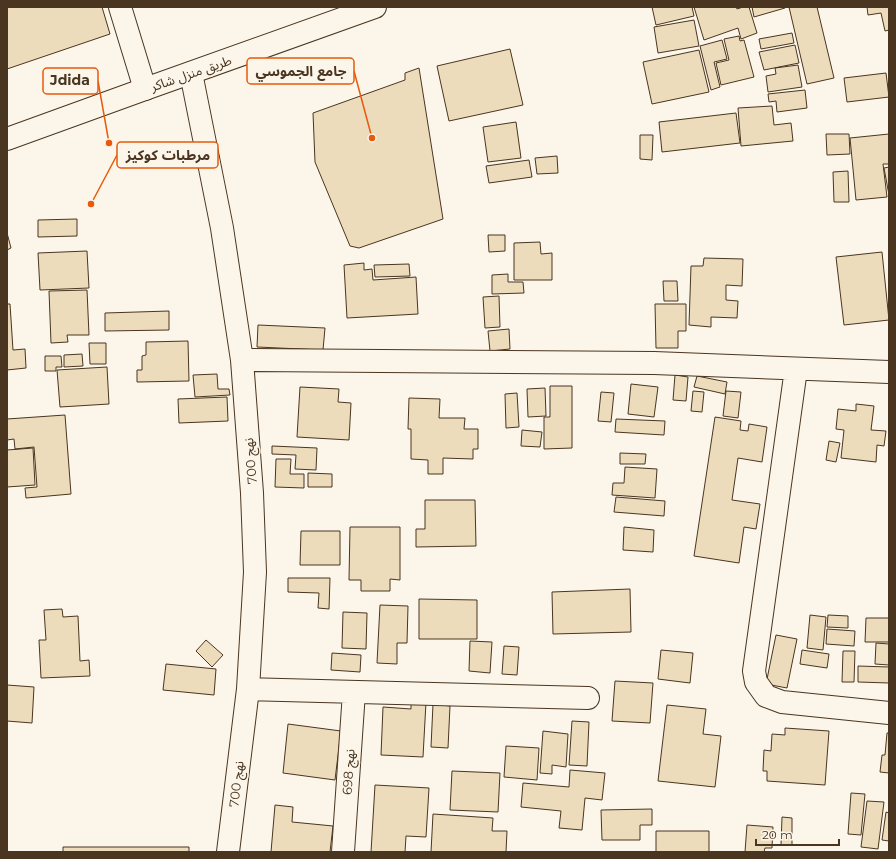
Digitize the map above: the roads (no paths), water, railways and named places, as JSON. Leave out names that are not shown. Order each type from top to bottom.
[{"type":"street","points":[[120,7],[145,89]]},
{"type":"street","name":"طريق منزل شاكر","points":[[7,139],[375,7]]},
{"type":"street","name":"نهج 700","points":[[192,73],[222,228],[242,360],[252,494],[255,572],[248,689],[228,852]]},
{"type":"street","points":[[242,360],[654,363],[889,372]]},
{"type":"street","points":[[796,369],[754,671],[756,682],[766,696],[782,702],[889,713]]},
{"type":"street","points":[[248,689],[588,698]]},
{"type":"street","name":"نهج 698","points":[[343,852],[354,692]]},
{"type":"place","name":"جامع الجموسي","points":[[372,138]]},
{"type":"place","name":"Jdida","points":[[109,143]]},
{"type":"place","name":"مرطبات كوكيز","points":[[91,204]]}]
